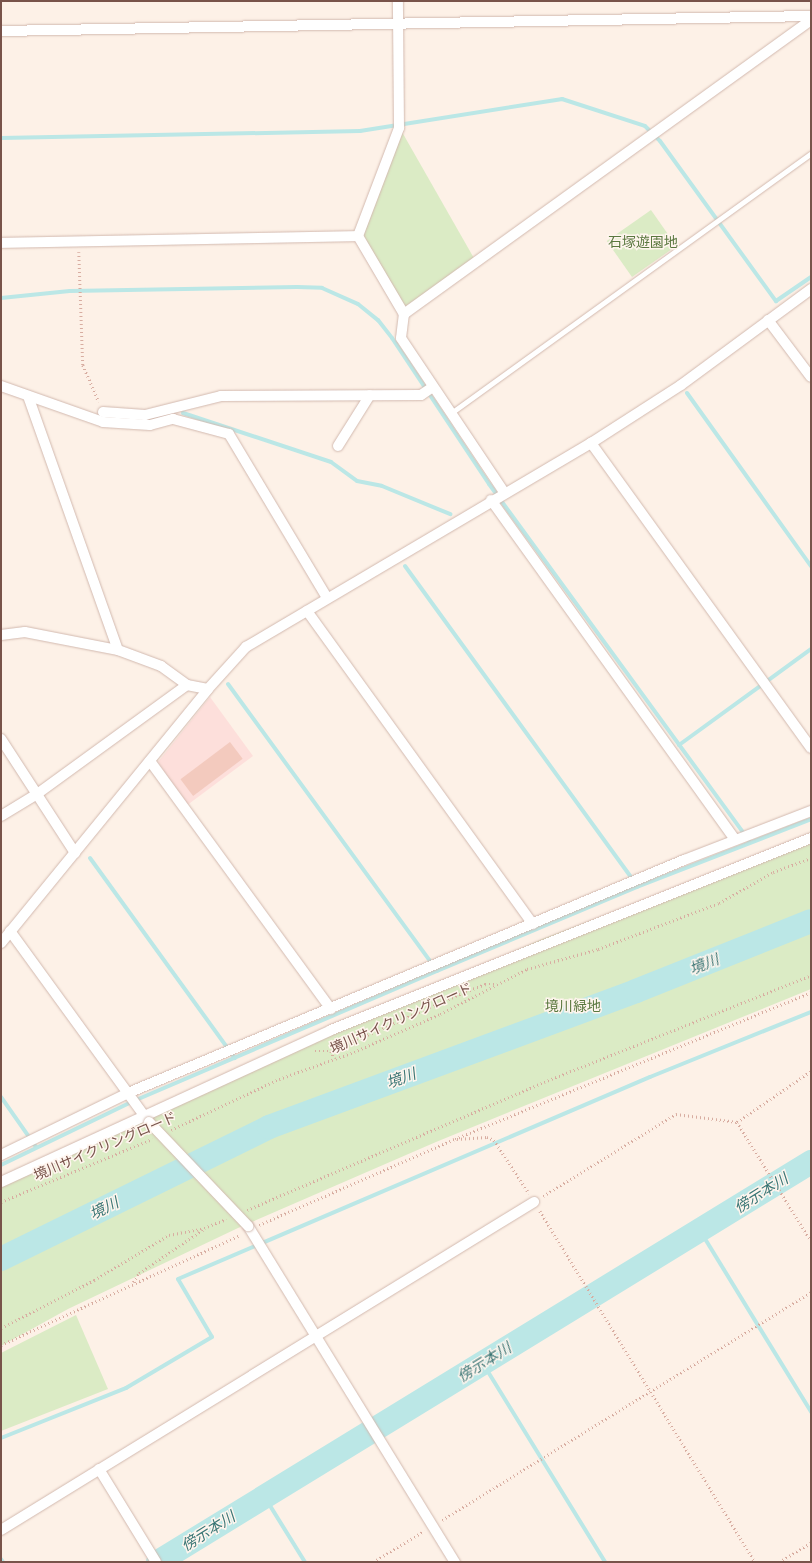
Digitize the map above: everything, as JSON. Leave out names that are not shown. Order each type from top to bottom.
[{"type":"street","points":[[358,236],[399,128],[398,1]]},
{"type":"street","points":[[1,31],[811,16]]},
{"type":"street","points":[[404,314],[811,20]]},
{"type":"street","points":[[358,236],[404,314],[401,338],[504,492]]},
{"type":"street","points":[[1,242],[358,236]]},
{"type":"street","points":[[1,943],[208,689],[246,647],[504,492],[592,443],[681,385],[811,289]]},
{"type":"street","points":[[768,320],[811,377]]},
{"type":"street","points":[[1,386],[114,424],[150,426],[173,419],[229,434],[327,598]]},
{"type":"street","points":[[103,412],[145,415],[221,396],[421,395],[433,386]]},
{"type":"street","points":[[338,446],[370,395]]},
{"type":"street","points":[[28,396],[118,650]]},
{"type":"street","points":[[173,408],[173,419]]},
{"type":"street","points":[[592,443],[811,748]]},
{"type":"street","points":[[492,500],[735,840]]},
{"type":"street","points":[[306,610],[533,924]]},
{"type":"street","points":[[1,635],[32,633],[118,650],[161,666],[187,685],[208,689]]},
{"type":"street","points":[[1,816],[37,794],[187,685]]},
{"type":"street","points":[[1,739],[75,853]]},
{"type":"street","points":[[150,761],[331,1009]]},
{"type":"street","points":[[1,1155],[128,1093],[735,840],[811,812]]},
{"type":"street","points":[[1,1182],[331,1030],[811,838]]},
{"type":"street","points":[[10,931],[144,1116],[249,1228],[454,1562]]},
{"type":"street","points":[[1,1530],[534,1202]]},
{"type":"street","points":[[99,1469],[156,1562]]},
{"type":"lane","points":[[451,413],[811,153]]},
{"type":"path","points":[[79,241],[83,365],[103,412]]},
{"type":"path","name":"境川サイクリングロード","points":[[168,1132],[272,1082],[354,1052],[440,1014],[496,984],[554,959],[598,949],[719,903],[773,872],[811,858]]},
{"type":"path","points":[[239,1213],[544,1082],[811,975]]},
{"type":"path","points":[[331,1051],[462,993],[485,984],[496,984]]},
{"type":"path","points":[[1,1345],[249,1228],[455,1139],[811,992]]},
{"type":"path","points":[[534,1202],[676,1114],[737,1122],[811,1071]]},
{"type":"path","points":[[737,1122],[811,1241]]},
{"type":"path","points":[[455,1139],[487,1137],[494,1140],[534,1202],[649,1392],[755,1562]]},
{"type":"path","name":"境川サイクリングロード","points":[[1,1202],[155,1138]]},
{"type":"path","points":[[1,1328],[100,1277],[169,1235],[204,1228],[233,1216]]},
{"type":"path","points":[[133,1282],[139,1273],[204,1228]]},
{"type":"path","points":[[373,1562],[811,1292]]},
{"type":"path","points":[[779,1562],[811,1543]]},
{"type":"shaded area","points":[[210,697],[253,756],[186,806],[158,762]]},
{"type":"green space","points":[[402,132],[475,260],[403,308],[363,236]]},
{"type":"green space","name":"石塚遊園地","points":[[651,210],[676,246],[632,277],[607,241]]},
{"type":"green space","name":"境川緑地","points":[[811,837],[811,989],[436,1142],[238,1228],[68,1309],[1,1346],[1,1179],[542,939]]},
{"type":"green space","points":[[76,1315],[108,1389],[1,1431],[1,1353]]},
{"type":"building","points":[[230,742],[243,759],[193,796],[180,779]]},
{"type":"waterway","points":[[1,138],[360,131],[562,99],[645,126],[660,141],[776,301],[811,277]]},
{"type":"waterway","points":[[1,298],[70,291],[297,287],[322,288],[358,304],[378,320],[392,338],[489,484],[750,842]]},
{"type":"waterway","points":[[687,393],[811,566]]},
{"type":"waterway","points":[[183,413],[331,462],[357,481],[382,486],[450,514]]},
{"type":"waterway","points":[[405,566],[634,881]]},
{"type":"waterway","points":[[679,745],[811,649]]},
{"type":"waterway","points":[[228,684],[433,965]]},
{"type":"waterway","points":[[1,1165],[129,1103],[437,971],[637,887],[811,819]]},
{"type":"waterway","points":[[90,858],[235,1058]]},
{"type":"waterway","name":"境川","points":[[1,1259],[269,1127],[636,991],[811,921]]},
{"type":"waterway","points":[[1,1438],[126,1388],[212,1337],[178,1279],[650,1077],[811,1012]]},
{"type":"waterway","points":[[1,1097],[36,1147]]},
{"type":"waterway","name":"傍示本川","points":[[158,1562],[811,1162]]},
{"type":"waterway","points":[[699,1229],[811,1412]]},
{"type":"waterway","points":[[482,1362],[605,1562]]},
{"type":"waterway","points":[[264,1496],[305,1562]]}]
